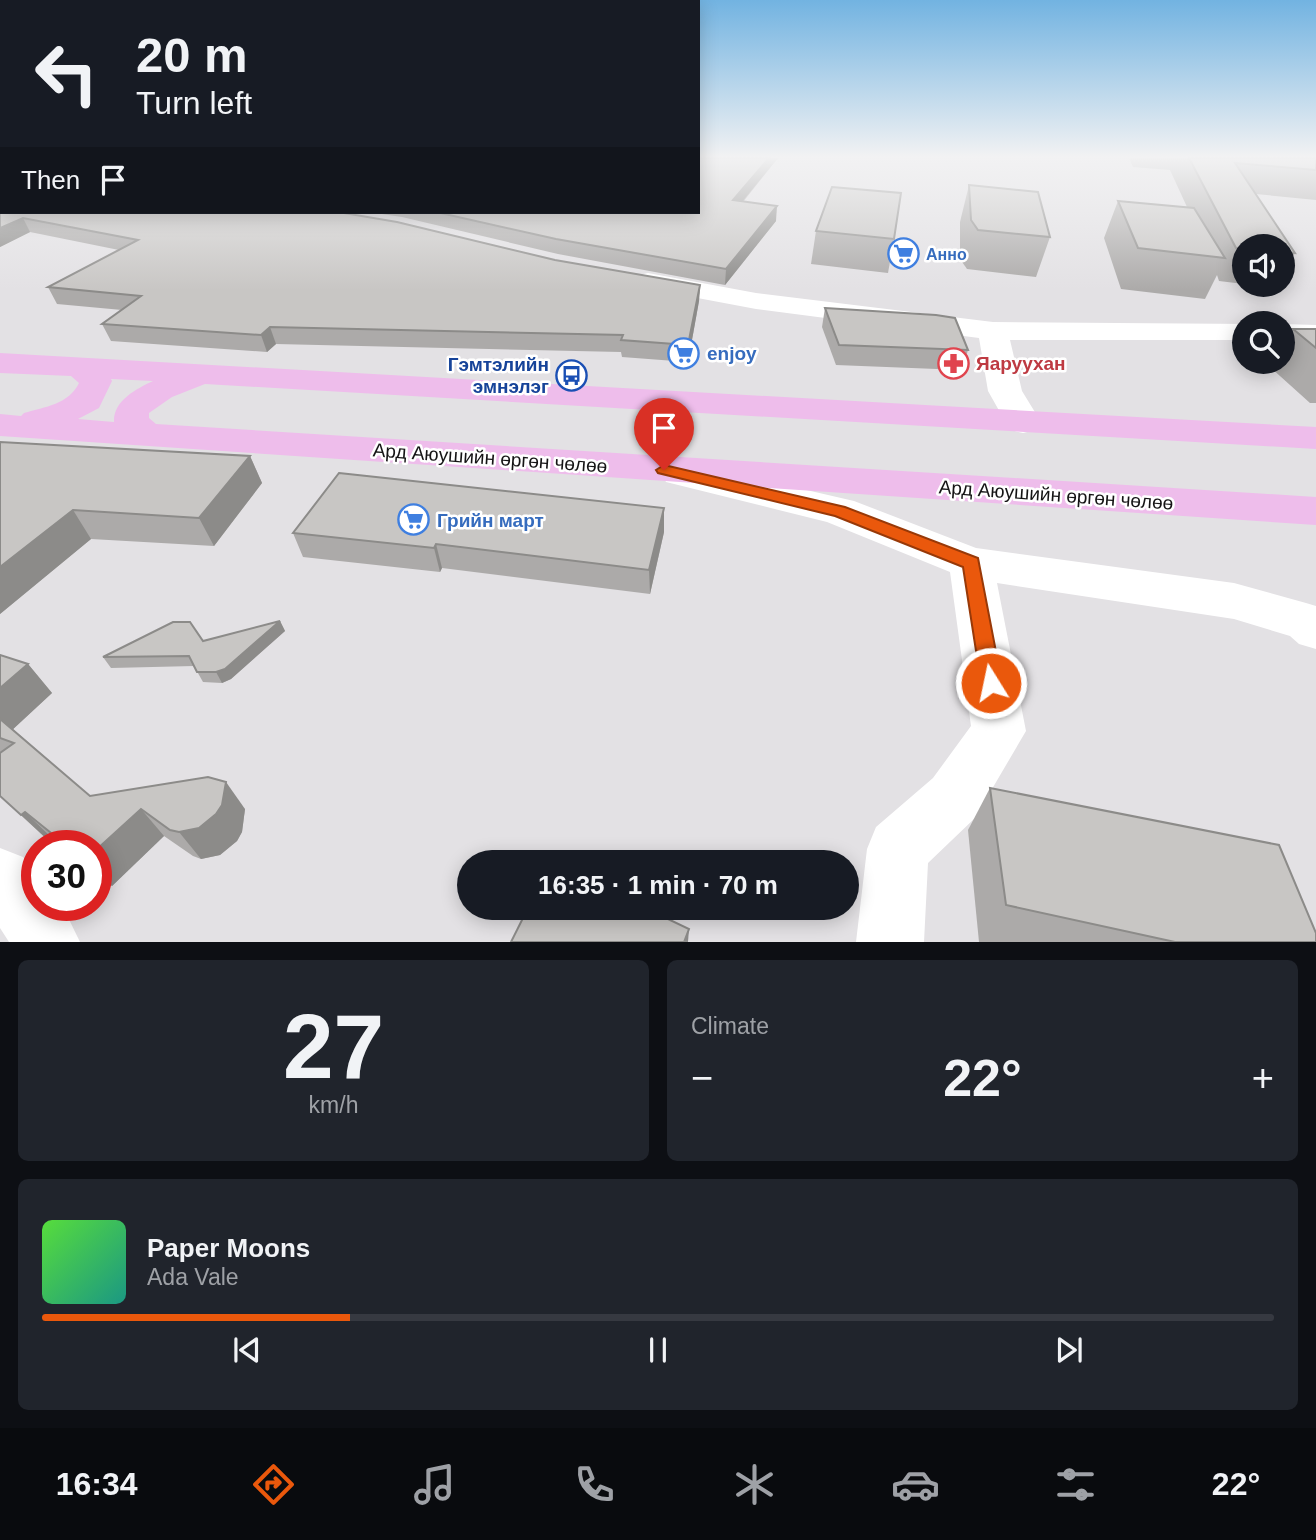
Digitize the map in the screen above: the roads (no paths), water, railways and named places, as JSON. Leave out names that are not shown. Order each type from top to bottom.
[{"type":"main road","points":[[0,363],[1316,438]]},
{"type":"main road","points":[[5,425],[43,419],[88,401],[96,382],[80,368]]},
{"type":"main road","points":[[146,435],[131,420],[132,410],[156,391],[174,382],[205,374]]},
{"type":"main road","name":"Ард Аюушийн өргөн чөлөө","points":[[5,425],[1316,511]]},
{"type":"street","points":[[624,277],[756,301],[993,331],[1232,331]]},
{"type":"street","points":[[993,331],[1005,391],[1023,422]]},
{"type":"street","points":[[1295,333],[1316,334]]},
{"type":"street","points":[[664,470],[839,511],[971,563],[1234,601],[1306,622],[1316,630]]},
{"type":"street","points":[[890,942],[898,849],[954,797],[999,731],[971,563]]},
{"type":"street","points":[[0,880],[29,911],[46,942]]},
{"type":"place","name":"Анно","points":[[903,254]]},
{"type":"place","name":"enjoy","points":[[684,353]]},
{"type":"place","name":"Яаруухан","points":[[953,363]]},
{"type":"place","name":"Гэмтэлийн эмнэлэг","points":[[572,375]]},
{"type":"place","name":"Грийн март","points":[[414,520]]}]
